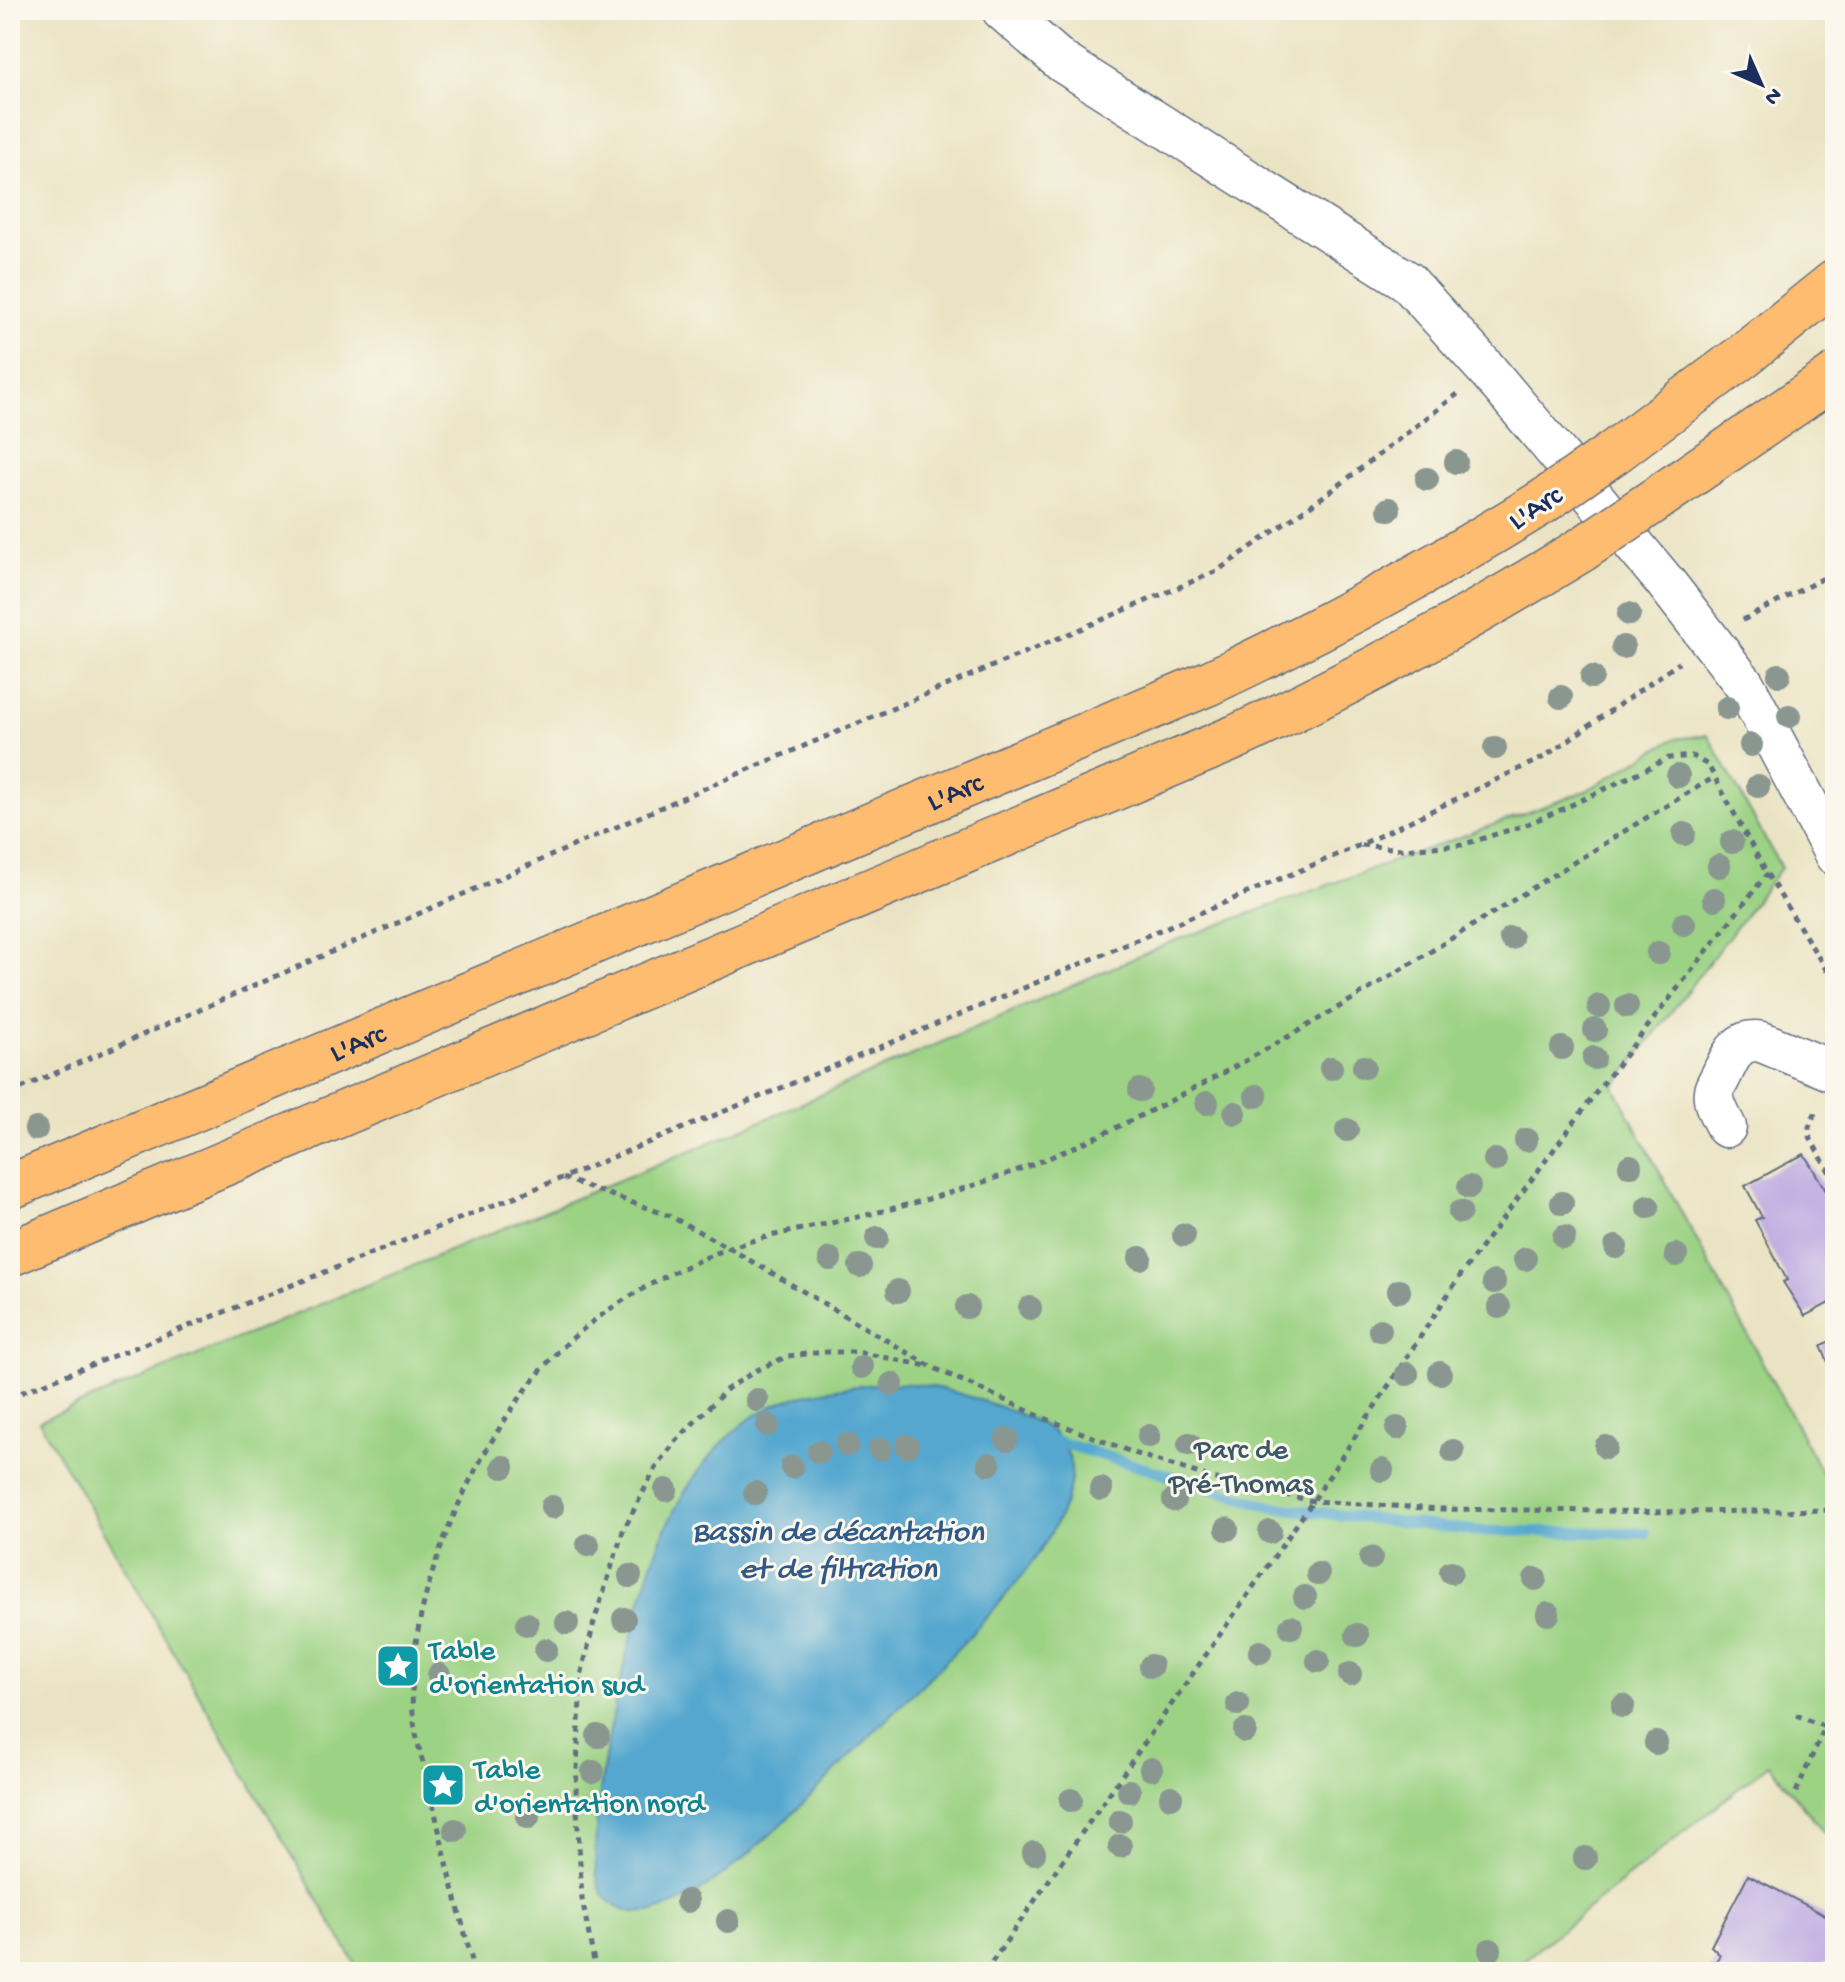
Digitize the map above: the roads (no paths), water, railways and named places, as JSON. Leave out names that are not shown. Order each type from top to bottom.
[{"type":"highway","name":"L'Arc","points":[[10,1187],[1209,683],[1299,641],[1387,595],[1541,503],[1743,356],[1835,282]]},
{"type":"highway","name":"L'Arc","points":[[10,1254],[1236,737],[1328,694],[1419,646],[1581,550],[1835,376]]},
{"type":"street","points":[[1002,10],[1062,62],[1407,281],[1488,371],[1744,684],[1835,855]]},
{"type":"street","points":[[1726,1127],[1716,1106],[1714,1092],[1734,1049],[1743,1043],[1754,1040],[1762,1042],[1835,1072]]},
{"type":"water","name":"Bassin de décantation et de filtration","points":[[875,1384],[935,1387],[1011,1411],[1054,1433],[1065,1448],[1071,1467],[1069,1490],[1060,1516],[1034,1560],[976,1630],[772,1833],[731,1869],[682,1901],[650,1912],[621,1908],[608,1900],[600,1888],[595,1859],[597,1815],[604,1763],[628,1649],[642,1596],[668,1523],[691,1482],[710,1457],[731,1434],[757,1414],[789,1399]]},
{"type":"waterway","points":[[1049,1439],[1272,1507],[1476,1531],[1645,1533]]},
{"type":"place","name":"Table d'orientation sud","points":[[398,1666]]},
{"type":"place","name":"Table d'orientation nord","points":[[443,1785]]},
{"type":"park label","name":"Parc de Pré-Thomas","points":[[1241,1465]]}]
